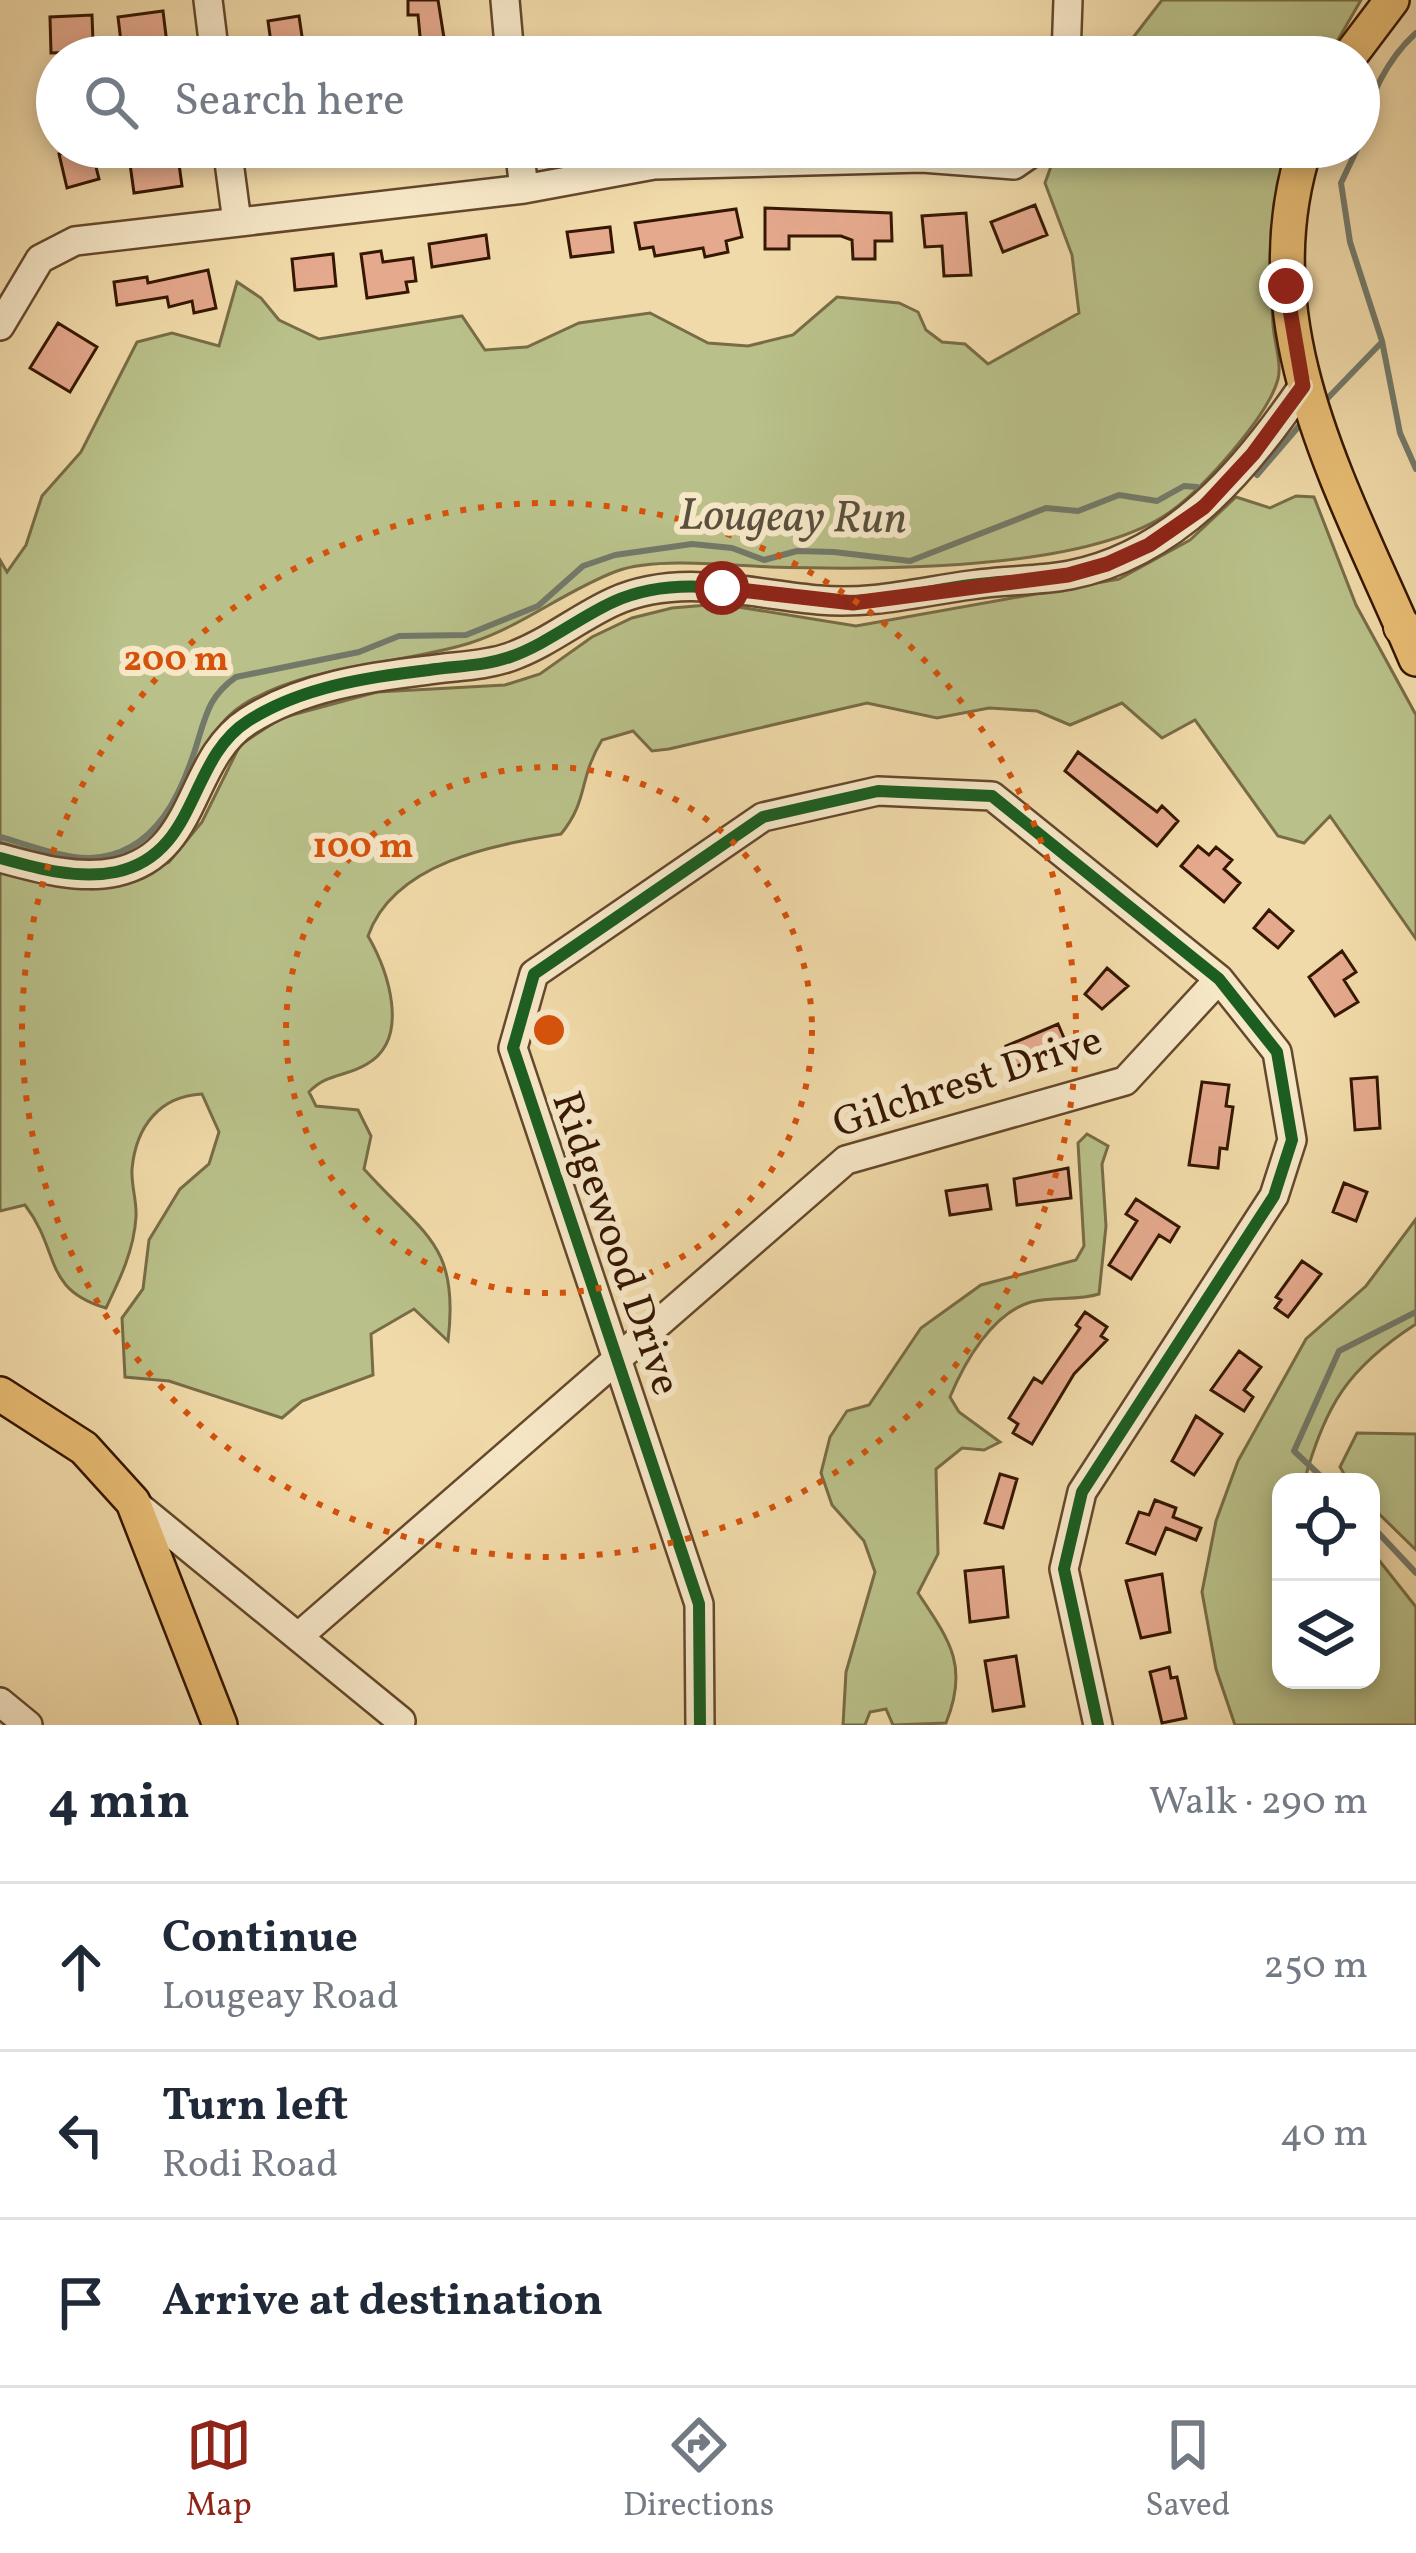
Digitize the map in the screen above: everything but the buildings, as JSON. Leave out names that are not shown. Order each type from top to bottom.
[{"type":"main road","points":[[1365,36],[1392,0]]},
{"type":"main road","points":[[1300,168],[1290,217],[1286,286],[1308,404],[1411,641]]},
{"type":"main road","points":[[0,1394],[84,1448],[133,1502],[220,1725]]},
{"type":"street","points":[[208,0],[212,36]]},
{"type":"street","points":[[505,0],[508,36]]},
{"type":"street","points":[[1067,36],[1068,0]]},
{"type":"street","points":[[230,168],[237,222]]},
{"type":"street","points":[[522,168],[524,190]]},
{"type":"street","points":[[0,326],[40,260],[76,241],[524,190],[638,168]]},
{"type":"street","points":[[0,858],[62,873],[116,872],[153,856],[181,830],[218,750],[243,724],[264,712],[312,692],[377,676],[509,658],[614,602],[649,590],[722,588],[853,603],[1068,575],[1107,564],[1149,545],[1204,507],[1308,404]]},
{"type":"street","name":"Ridgewood Drive","points":[[700,1725],[699,1604],[513,1048],[534,974],[763,817],[878,791],[992,796],[1219,979],[1277,1052],[1292,1140],[1274,1196],[1082,1492],[1064,1569],[1098,1725]]},
{"type":"street","name":"Gilchrest Drive","points":[[299,1636],[846,1160],[1125,1081],[1219,979]]},
{"type":"street","points":[[133,1502],[401,1721]]},
{"type":"street","points":[[0,1702],[28,1725]]},
{"type":"green space","points":[[1162,0],[1361,0],[1340,36],[1134,36]]},
{"type":"green space","points":[[1050,168],[1285,168],[1271,255],[1278,379],[1261,413],[1232,451],[1170,512],[1133,532],[1086,546],[977,563],[864,568],[671,563],[617,571],[470,643],[298,680],[244,704],[211,739],[166,825],[132,852],[82,860],[0,842],[0,560],[7,572],[26,545],[42,496],[81,452],[137,342],[172,333],[219,346],[237,282],[261,298],[279,320],[319,339],[462,316],[485,350],[527,347],[579,323],[650,313],[708,343],[748,346],[793,335],[837,297],[899,303],[918,312],[926,330],[942,342],[965,344],[988,364],[1079,313],[1072,255],[1045,183]]},
{"type":"green space","points":[[1296,496],[1314,497],[1356,605],[1416,715],[1416,939],[1330,816],[1304,843],[1278,836],[1195,720],[1162,738],[1122,703],[1070,725],[1037,711],[989,708],[937,718],[867,703],[669,749],[652,751],[633,731],[602,740],[576,810],[561,834],[449,861],[400,890],[381,911],[368,936],[392,1003],[389,1038],[367,1064],[323,1081],[309,1092],[316,1106],[358,1110],[371,1136],[364,1169],[433,1243],[448,1282],[448,1341],[414,1309],[371,1334],[373,1375],[302,1401],[282,1418],[169,1381],[125,1377],[122,1318],[143,1289],[149,1240],[180,1189],[209,1164],[219,1132],[202,1094],[162,1107],[139,1139],[132,1169],[136,1211],[132,1241],[106,1308],[86,1300],[62,1279],[25,1205],[0,1211],[0,871],[92,889],[126,884],[169,862],[202,822],[240,745],[281,718],[377,692],[505,685],[540,674],[592,637],[632,618],[672,608],[720,604],[856,626],[1119,579],[1190,540],[1236,497],[1270,508]]},
{"type":"green space","points":[[1087,1134],[1108,1146],[1102,1164],[1106,1226],[1099,1294],[1048,1299],[1017,1308],[992,1328],[971,1355],[950,1397],[959,1412],[1000,1442],[984,1450],[962,1448],[936,1469],[938,1554],[918,1593],[953,1655],[956,1685],[946,1723],[893,1725],[886,1709],[870,1712],[865,1725],[843,1725],[846,1672],[875,1572],[864,1541],[832,1505],[821,1473],[830,1437],[847,1411],[869,1405],[921,1328],[981,1285],[1076,1260],[1084,1246],[1078,1143]]},
{"type":"green space","points":[[1416,1219],[1416,1324],[1373,1356],[1342,1391],[1321,1431],[1307,1473],[1272,1473],[1272,1689],[1380,1689],[1380,1561],[1416,1607],[1416,1725],[1235,1725],[1216,1669],[1202,1592],[1216,1521],[1238,1461],[1306,1339],[1366,1286]]},
{"type":"green space","points":[[1357,1433],[1416,1434],[1416,1550],[1380,1515],[1380,1473],[1344,1473],[1340,1467]]},
{"type":"waterway","points":[[1380,80],[1416,33]]},
{"type":"waterway","points":[[1348,168],[1341,183],[1350,242],[1382,341],[1400,433],[1416,469]]},
{"type":"waterway","name":"Lougeay Run","points":[[1324,402],[1381,343]]},
{"type":"waterway","name":"Lougeay Run","points":[[1257,475],[1305,419]]},
{"type":"waterway","name":"Lougeay Run","points":[[0,837],[79,858],[133,846],[175,799],[212,703],[236,677],[359,652],[399,636],[466,635],[538,606],[583,566],[615,555],[692,544],[732,548],[764,560],[797,551],[910,561],[1046,508],[1078,511],[1119,495],[1157,501],[1184,486],[1197,487]]},
{"type":"waterway","points":[[1317,1473],[1294,1451],[1339,1351],[1416,1312]]},
{"type":"waterway","points":[[1380,1535],[1416,1573]]},
{"type":"cycle path","points":[[0,858],[87,875],[116,872],[143,862],[178,827],[228,738],[268,709],[359,680],[510,657],[638,593],[689,587],[857,601],[1058,577],[1108,564],[1143,548],[1205,504],[1257,448],[1303,386]]},
{"type":"cycle path","points":[[700,1725],[699,1604],[513,1048],[534,974],[763,817],[878,791],[992,796],[1219,979],[1277,1052],[1292,1140],[1274,1196],[1082,1492],[1064,1569],[1098,1725]]},
{"type":"route","points":[[722,588],[853,603],[1068,575],[1149,545],[1219,492],[1303,386],[1290,336],[1286,286]]}]
